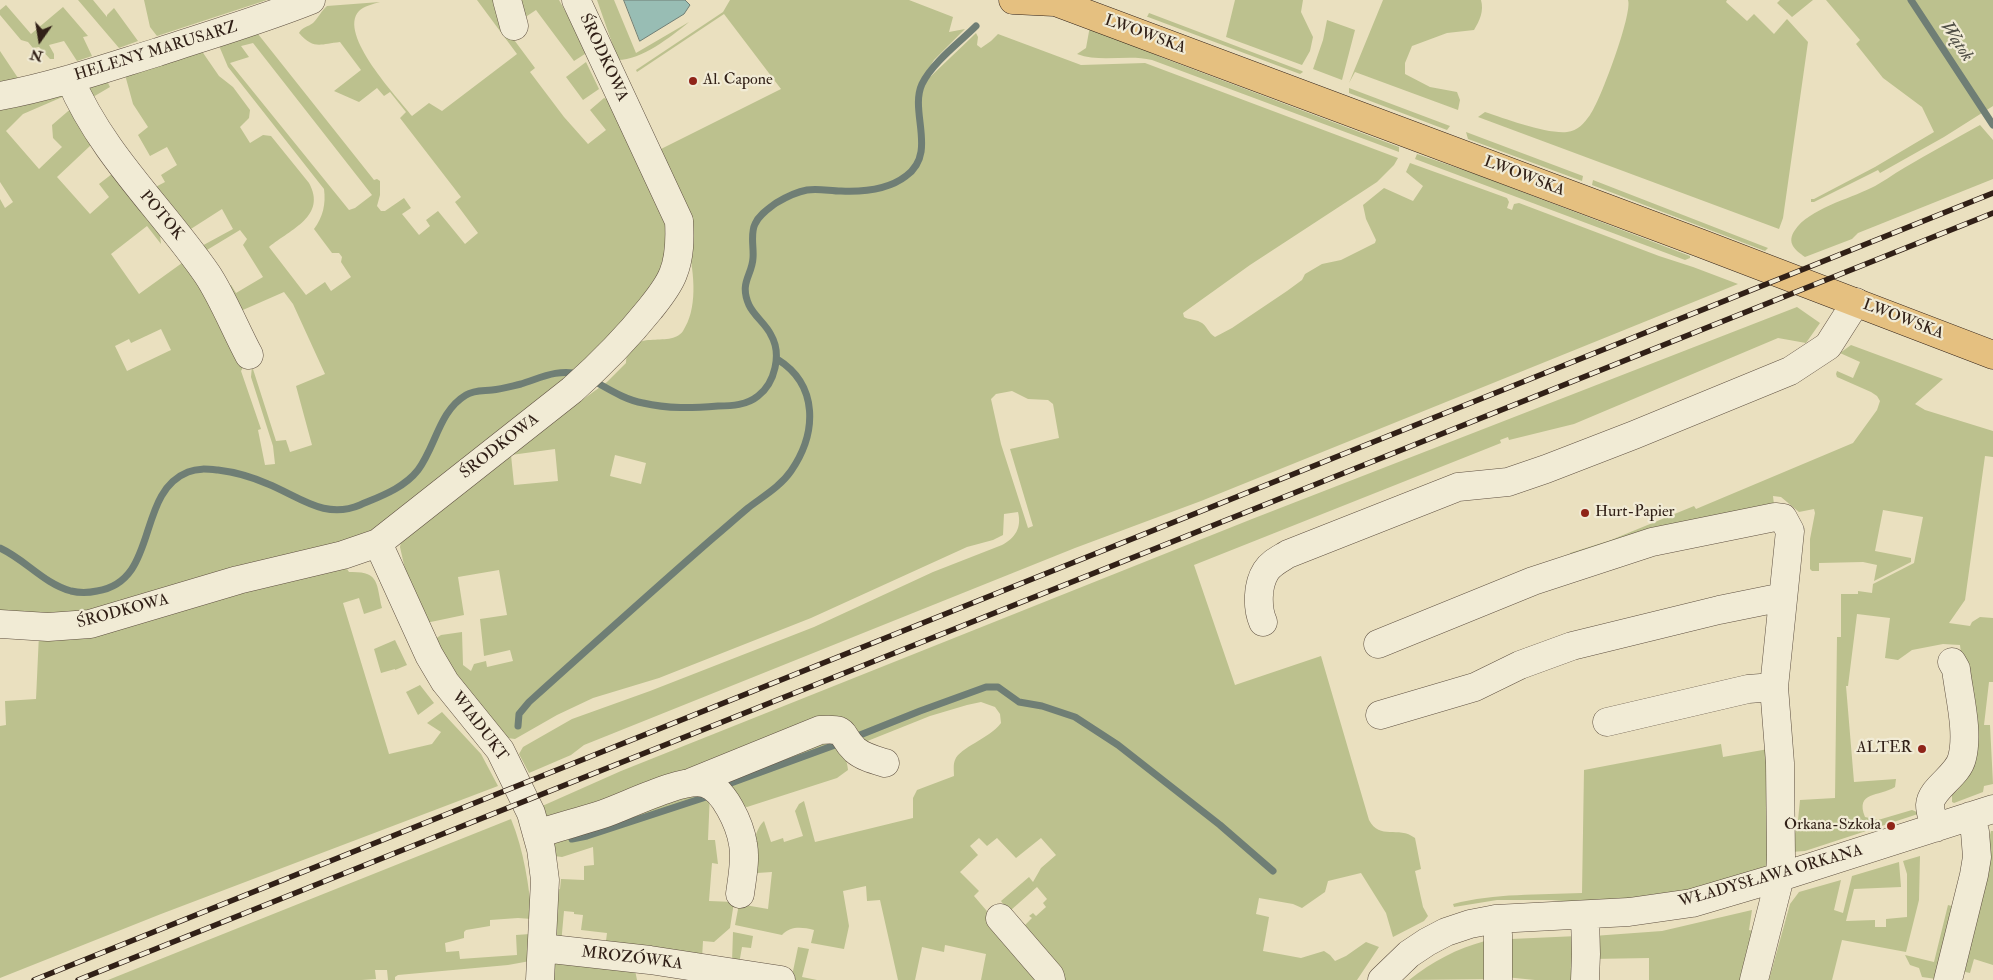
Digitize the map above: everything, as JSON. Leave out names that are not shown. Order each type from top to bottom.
[{"type":"main road","name":"LWOWSKA","points":[[1013,0],[1052,1],[1993,355]]},
{"type":"street","name":"HELENY MARUSARZ","points":[[0,96],[32,90],[70,79],[272,15],[311,0]]},
{"type":"street","name":"ŚRODKOWA","points":[[0,624],[48,627],[90,624],[238,580],[343,555],[378,544],[572,390],[598,367],[632,331],[660,298],[673,275],[680,242],[679,221],[576,0]]},
{"type":"street","name":"POTOK","points":[[70,79],[76,93],[97,128],[135,184],[209,276],[249,355]]},
{"type":"street","points":[[1263,622],[1259,612],[1259,598],[1265,572],[1274,563],[1288,554],[1458,487],[1508,482],[1546,469],[1790,371],[1828,346],[1856,302]]},
{"type":"street","points":[[1378,644],[1533,581],[1652,542],[1775,517],[1782,518],[1790,531],[1774,687],[1780,763],[1782,829],[1780,877],[1754,980]]},
{"type":"street","name":"WIADUKT","points":[[378,544],[429,655],[445,682],[500,750],[531,813],[541,849],[545,880],[540,980]]},
{"type":"street","points":[[1380,715],[1476,687],[1520,666],[1572,646],[1719,610],[1783,597]]},
{"type":"street","points":[[1935,828],[1930,804],[1932,796],[1959,765],[1962,760],[1964,744],[1956,669],[1952,662]]},
{"type":"street","points":[[1608,722],[1748,690],[1774,687]]},
{"type":"street","points":[[537,834],[604,814],[671,788],[692,782],[820,730],[836,729],[845,735],[855,750],[871,760],[885,763]]},
{"type":"street","points":[[692,782],[704,783],[714,787],[724,797],[737,823],[744,845],[740,894]]},
{"type":"street","points":[[1948,980],[1974,876],[1977,857],[1975,832],[1981,813]]},
{"type":"street","name":"WŁADYSŁAWA ORKANA","points":[[1382,980],[1409,954],[1427,942],[1446,932],[1470,924],[1496,919],[1637,912],[1692,903],[1981,813]]},
{"type":"street","points":[[1585,915],[1585,980]]},
{"type":"street","points":[[1000,918],[1051,980]]},
{"type":"street","points":[[1496,919],[1498,980]]},
{"type":"street","name":"MROZÓWKA","points":[[542,948],[650,960],[781,980]]},
{"type":"green space","points":[[78,0],[93,0],[107,17],[114,8],[138,41],[119,48]]},
{"type":"green space","points":[[144,0],[267,0],[157,36],[150,27]]},
{"type":"green space","points":[[477,0],[497,0],[503,25],[535,68],[530,72],[564,117],[588,144],[606,130],[590,110],[604,98],[612,101],[673,234],[653,292],[567,379],[391,519],[359,538],[87,613],[0,615],[0,199],[5,208],[13,202],[0,182],[0,106],[67,95],[23,114],[6,131],[39,169],[62,147],[53,138],[52,125],[74,106],[91,145],[57,177],[90,214],[109,197],[99,184],[117,170],[160,235],[161,244],[147,226],[111,254],[139,294],[182,263],[193,263],[245,364],[241,371],[261,429],[258,430],[265,465],[275,464],[273,446],[251,377],[252,366],[276,441],[286,440],[290,452],[312,445],[296,386],[325,374],[293,304],[284,292],[236,313],[223,290],[231,285],[236,293],[263,277],[243,245],[247,239],[240,230],[202,253],[198,248],[233,229],[222,209],[183,234],[150,197],[85,84],[105,77],[110,87],[93,97],[148,191],[165,182],[161,175],[177,165],[167,147],[150,156],[138,135],[148,127],[133,104],[124,71],[199,47],[219,76],[233,87],[250,110],[249,118],[240,127],[250,143],[263,135],[271,136],[309,183],[313,194],[313,204],[310,213],[296,228],[269,247],[306,295],[325,282],[331,291],[351,277],[341,262],[342,257],[339,253],[332,253],[314,229],[320,220],[323,210],[325,200],[324,189],[228,67],[217,41],[252,32],[258,34],[374,180],[380,181],[380,195],[377,206],[381,211],[385,211],[404,198],[411,208],[402,214],[419,235],[430,226],[426,220],[438,211],[465,244],[478,233],[455,202],[461,197],[400,118],[406,112],[390,92],[384,96],[377,88],[359,102],[334,91],[361,70],[340,42],[322,45],[313,44],[299,33],[303,28],[313,23],[327,6],[380,2],[366,6],[359,11],[354,21],[356,35],[362,50],[383,81],[412,116],[429,103],[442,111],[517,54]],"holes":[[[253,43],[372,195],[355,208],[349,210],[230,63],[249,57],[241,46]],[[161,329],[171,350],[127,371],[115,346],[129,339],[131,343]]]},
{"type":"green space","points":[[513,0],[559,0],[588,52],[574,61],[536,10],[521,20]]},
{"type":"green space","points":[[597,0],[614,0],[636,53],[689,22],[665,41],[646,52],[627,59],[618,60]]},
{"type":"green space","points":[[730,0],[909,0],[953,17],[949,32],[965,29],[934,60],[923,77],[927,80],[976,33],[978,37],[977,45],[981,48],[998,34],[1081,65],[1145,63],[1398,158],[1394,165],[1377,182],[1250,265],[1183,313],[1184,317],[1202,323],[1215,337],[1232,328],[1287,291],[1302,280],[1305,274],[1322,264],[1341,260],[1375,243],[1376,240],[1366,219],[1363,205],[1384,188],[1413,201],[1423,186],[1406,172],[1410,163],[1507,198],[1509,202],[1507,208],[1512,210],[1514,204],[1519,203],[1738,284],[1201,501],[1075,548],[584,745],[571,755],[529,773],[519,754],[523,747],[572,719],[650,691],[814,627],[933,572],[1002,545],[1014,536],[1018,528],[1018,512],[1004,514],[1003,535],[993,540],[967,547],[811,618],[659,678],[593,698],[557,715],[515,739],[507,738],[454,677],[432,641],[441,635],[462,632],[463,665],[471,671],[474,664],[486,661],[487,667],[513,661],[510,650],[484,656],[480,619],[507,615],[499,570],[458,577],[464,615],[421,624],[411,596],[400,547],[401,541],[561,408],[567,411],[607,382],[626,363],[629,351],[634,345],[642,341],[669,339],[683,331],[691,313],[694,292],[692,268],[688,243],[661,149],[781,89],[724,14],[637,72],[636,70],[723,12]],"holes":[[[1012,391],[1028,399],[1048,400],[1053,404],[1059,438],[1010,449],[1033,526],[1028,528],[1001,444],[991,399],[996,394]],[[555,449],[558,481],[514,485],[511,455]],[[615,455],[646,463],[641,484],[610,476]]]},
{"type":"green space","points":[[1235,0],[1303,0],[1301,12],[1313,37],[1310,51],[1302,65],[1226,37]]},
{"type":"green space","points":[[1383,0],[1481,0],[1481,15],[1474,30],[1447,33],[1412,46],[1405,63],[1405,74],[1430,87],[1457,92],[1460,100],[1458,110],[1355,72],[1349,83]]},
{"type":"green space","points":[[1628,0],[1727,0],[1726,2],[1747,21],[1754,14],[1774,34],[1787,19],[1808,42],[1783,218],[1779,229],[1478,117],[1485,112],[1526,125],[1558,132],[1571,131],[1580,126],[1595,107],[1608,76],[1626,22]]},
{"type":"green space","points":[[1780,0],[1813,0],[1792,17],[1777,3]]},
{"type":"green space","points":[[1826,0],[1993,0],[1993,106],[1944,137],[1880,173],[1878,170],[1811,202],[1811,199],[1875,167],[1934,132],[1922,107],[1883,78],[1856,44],[1860,40]]},
{"type":"green space","points":[[6,5],[31,34],[63,7],[88,36],[83,37],[92,56],[77,61],[64,41],[49,45],[54,54],[54,59],[50,59],[39,47],[33,48],[28,42],[21,40],[0,15],[0,10]]},
{"type":"green space","points":[[1149,13],[1303,72],[1300,74],[1147,17]]},
{"type":"green space","points":[[1327,20],[1355,30],[1342,80],[1313,69],[1323,40]]},
{"type":"green space","points":[[1090,26],[1163,58],[1399,147],[1399,152],[1152,60],[1143,58],[1095,58],[1077,54],[1086,48]]},
{"type":"green space","points":[[0,51],[18,78],[0,82]]},
{"type":"green space","points":[[586,62],[599,89],[583,100],[566,77]]},
{"type":"green space","points":[[1349,88],[1450,126],[1447,130],[1349,93]]},
{"type":"green space","points":[[1980,125],[1993,140],[1993,179],[1858,233],[1852,239],[1805,257],[1793,246],[1791,239],[1795,230],[1801,223],[1819,210],[1875,186],[1913,162]]},
{"type":"green space","points":[[1466,132],[1583,176],[1582,181],[1468,139]]},
{"type":"green space","points":[[1417,154],[1478,175],[1690,256],[1690,258],[1685,260],[1415,159]]},
{"type":"green space","points":[[1593,180],[1768,248],[1765,251],[1592,185]]},
{"type":"green space","points":[[1797,307],[1820,323],[1806,343],[1778,338],[1574,424],[1509,440],[1508,437],[1500,440],[1501,443],[1194,565],[1235,685],[1321,656],[1369,820],[1378,830],[1409,834],[1415,838],[1421,869],[1415,871],[1423,907],[1428,916],[1424,921],[1393,937],[1386,913],[1361,873],[1328,881],[1325,892],[1302,908],[1293,904],[1259,898],[1256,914],[1269,917],[1263,951],[1301,958],[1324,951],[1335,961],[1366,942],[1379,947],[1357,980],[1057,980],[1001,901],[1029,877],[1033,882],[1041,868],[1056,855],[1041,838],[1016,858],[997,838],[987,846],[979,838],[970,846],[978,855],[960,872],[979,891],[974,896],[1046,980],[981,980],[986,954],[945,945],[944,952],[922,947],[915,980],[898,980],[880,900],[867,901],[866,886],[843,891],[849,926],[844,949],[811,943],[814,930],[805,928],[789,930],[782,935],[735,925],[739,904],[768,909],[772,872],[757,873],[753,869],[755,837],[764,821],[771,842],[783,838],[784,842],[803,836],[795,811],[799,804],[804,801],[815,842],[913,818],[913,798],[917,790],[954,776],[954,763],[958,755],[996,729],[1001,723],[1000,714],[995,707],[981,702],[930,716],[865,742],[860,739],[856,729],[546,817],[540,807],[621,771],[1252,519]],"holes":[[[1037,887],[1047,899],[1043,903],[1046,907],[1036,916],[1033,913],[1029,916],[1032,918],[1025,925],[1011,910]]]},
{"type":"green space","points":[[1851,345],[1943,379],[1915,404],[1925,410],[1993,431],[1993,457],[1985,456],[1965,600],[1949,623],[1970,626],[1972,622],[1980,617],[1993,618],[1993,682],[1989,682],[1984,725],[1990,725],[1993,784],[1984,786],[1983,792],[1954,803],[1952,802],[1952,795],[1962,784],[1967,771],[1969,754],[1969,716],[1960,645],[1943,644],[1912,650],[1898,660],[1885,658],[1890,618],[1857,614],[1848,686],[1846,686],[1854,782],[1896,779],[1895,787],[1866,799],[1863,803],[1865,817],[1878,820],[1912,810],[1918,814],[1805,851],[1791,852],[1800,800],[1835,798],[1837,637],[1841,637],[1841,594],[1858,594],[1858,591],[1872,593],[1873,584],[1914,563],[1923,517],[1883,510],[1875,551],[1911,558],[1911,562],[1874,581],[1877,565],[1863,562],[1819,563],[1819,571],[1812,571],[1810,569],[1810,539],[1815,513],[1814,509],[1799,512],[1781,497],[1773,496],[1774,505],[1572,557],[1570,553],[1611,540],[1694,506],[1696,509],[1853,443],[1877,410],[1880,401],[1871,392],[1837,377],[1837,371],[1853,378],[1860,362],[1840,353]]},
{"type":"green space","points":[[345,566],[349,572],[359,572],[371,576],[375,580],[379,592],[382,608],[364,614],[359,598],[343,603],[389,754],[432,744],[441,732],[427,723],[442,712],[481,754],[498,786],[161,914],[0,978],[0,726],[6,725],[5,701],[36,699],[39,634]]},
{"type":"green space","points":[[395,640],[407,665],[381,673],[374,649]]},
{"type":"green space","points":[[420,685],[434,703],[418,715],[406,692]]},
{"type":"green space","points":[[822,734],[836,745],[845,758],[848,770],[837,778],[747,807],[742,806],[723,777]]},
{"type":"green space","points":[[1721,744],[1723,757],[1774,748],[1769,867],[1677,894],[1581,903],[1552,900],[1497,900],[1454,907],[1453,904],[1485,898],[1582,893],[1584,770]]},
{"type":"green space","points":[[681,790],[710,792],[708,840],[715,840],[718,864],[712,863],[709,901],[734,902],[730,928],[714,942],[703,941],[702,958],[732,962],[733,932],[753,936],[751,948],[742,947],[739,964],[792,976],[798,947],[809,949],[802,977],[817,980],[796,980],[752,970],[605,949],[607,933],[581,930],[583,915],[574,914],[574,912],[564,911],[561,944],[555,943],[557,890],[560,889],[561,879],[584,880],[584,866],[594,865],[593,847],[562,857],[554,856],[551,842]]},
{"type":"green space","points":[[511,819],[525,868],[532,919],[490,920],[490,926],[466,930],[464,938],[445,943],[446,952],[459,951],[460,959],[517,955],[516,935],[530,934],[530,961],[508,965],[398,975],[395,977],[395,980],[388,980],[387,970],[375,970],[376,979],[362,980],[108,980]]},
{"type":"green space","points":[[1991,831],[1993,831],[1993,965],[1974,959],[1970,973],[1956,970]]},
{"type":"green space","points":[[1920,856],[1919,900],[1906,952],[1842,940],[1832,980],[1769,980],[1790,904],[1799,892],[1841,880],[1834,910],[1843,913],[1852,876],[1899,862],[1901,887],[1854,889],[1846,921],[1875,920],[1875,927],[1886,927],[1886,919],[1907,917],[1907,874],[1903,861]]},
{"type":"green space","points":[[1948,905],[1958,908],[1936,979],[1922,977],[1919,968],[1910,965],[1905,955],[1934,962]]},
{"type":"green space","points":[[1752,910],[1749,930],[1756,932],[1744,980],[1649,980],[1649,958],[1592,959],[1593,936],[1662,931]]},
{"type":"green space","points":[[1578,936],[1580,980],[1535,980],[1505,977],[1511,939]]},
{"type":"green space","points":[[1485,941],[1493,979],[1409,980],[1445,956]]},
{"type":"green space","points":[[550,956],[635,970],[637,980],[549,980]]},
{"type":"water","points":[[624,0],[685,0],[690,5],[684,14],[640,41]]},
{"type":"waterway","name":"Wątok","points":[[1911,0],[1993,125]]},
{"type":"waterway","points":[[592,380],[630,399],[671,407],[690,408],[734,405],[744,403],[758,396],[769,384],[775,368],[776,351],[771,335],[751,309],[746,297],[745,290],[752,264],[753,232],[757,221],[764,212],[776,203],[799,192],[811,189],[837,191],[875,189],[899,181],[906,176],[915,167],[920,156],[922,144],[919,95],[922,84],[932,68],[976,26]]},
{"type":"waterway","points":[[518,726],[519,714],[529,702],[713,538],[787,477],[800,456],[806,441],[810,410],[801,382],[791,370],[777,359]]},
{"type":"waterway","points":[[0,548],[61,587],[77,592],[97,591],[117,584],[130,571],[140,554],[160,498],[171,483],[188,472],[206,469],[237,473],[262,481],[313,505],[335,510],[347,509],[392,491],[406,482],[424,461],[450,410],[469,393],[496,390],[557,373],[580,374]]},
{"type":"waterway","points":[[860,735],[986,687],[998,687],[1019,702],[1042,706],[1075,717],[1118,745],[1220,825],[1273,871]]},
{"type":"waterway","points":[[731,783],[835,745]]},
{"type":"waterway","points":[[572,839],[587,836],[706,797]]},
{"type":"railway","points":[[34,980],[1993,193]]},
{"type":"railway","points":[[78,980],[1993,213]]},
{"type":"place","name":"Al. Capone","points":[[693,81]]},
{"type":"place","name":"Hurt-Papier","points":[[1585,513]]},
{"type":"place","name":"ALTER","points":[[1922,749]]},
{"type":"place","name":"Orkana-Szkoła","points":[[1891,826]]}]
